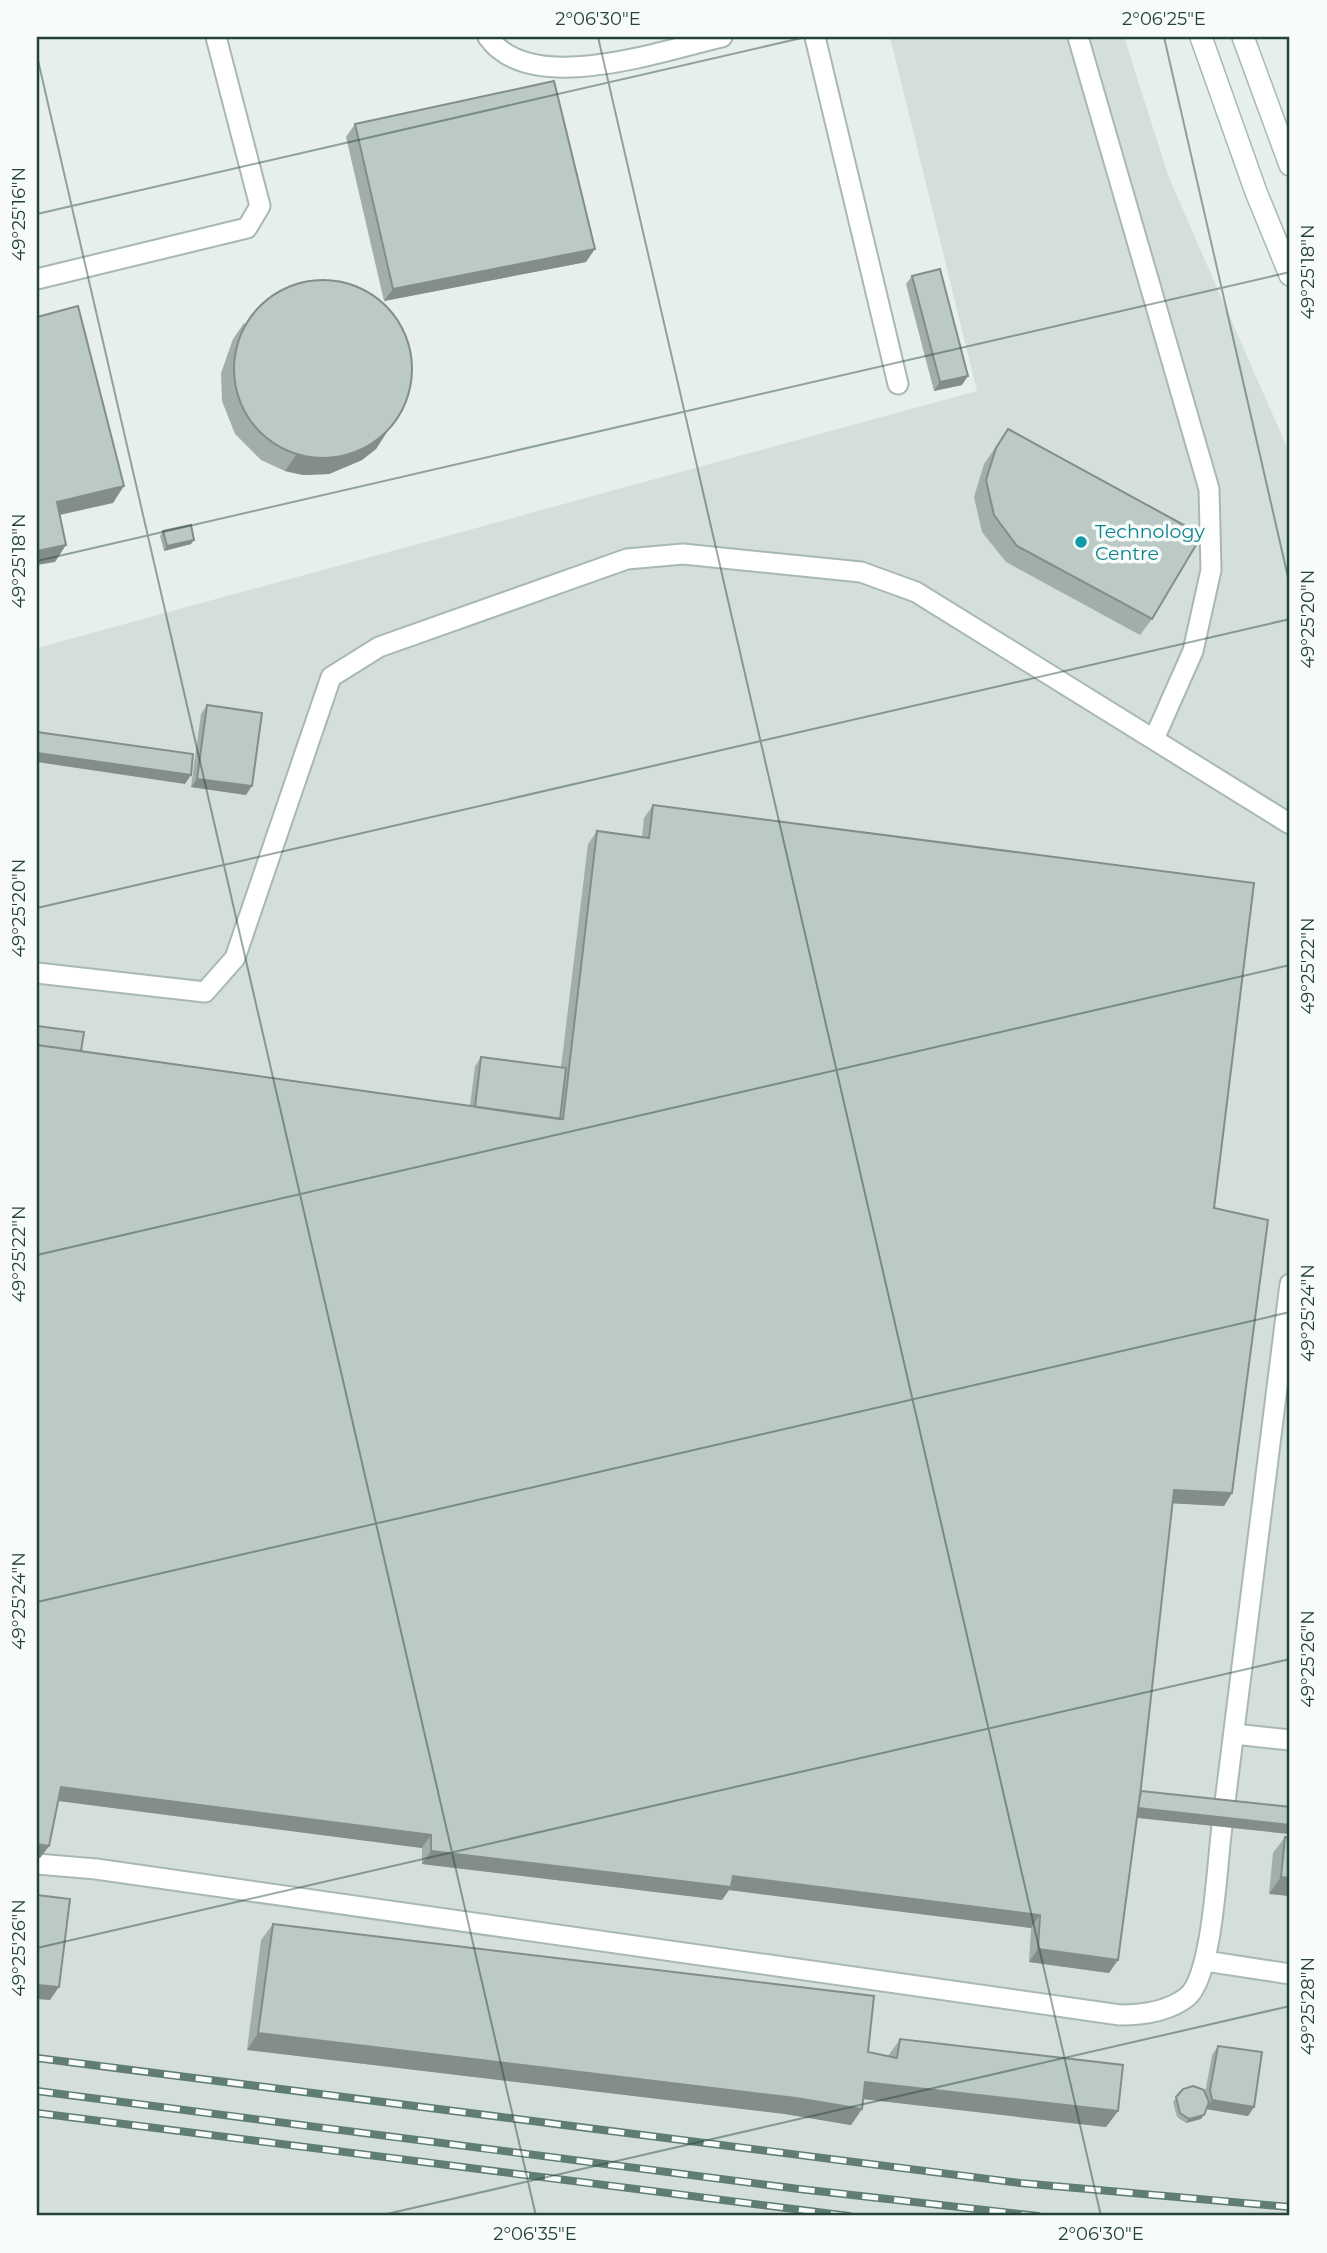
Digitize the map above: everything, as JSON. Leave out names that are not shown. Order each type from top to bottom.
[{"type":"main road","points":[[1201,37],[1256,192],[1290,275]]},
{"type":"main road","points":[[1243,37],[1290,165]]},
{"type":"lane","points":[[37,279],[247,228],[260,206],[216,37]]},
{"type":"lane","points":[[488,37],[521,61],[583,69],[722,37]]},
{"type":"lane","points":[[815,37],[898,384]]},
{"type":"lane","points":[[1078,37],[1209,489],[1211,570],[1193,651],[1154,739]]},
{"type":"lane","points":[[37,973],[205,992],[235,958],[331,677],[379,647],[628,559],[683,554],[861,572],[916,592],[1290,824]]},
{"type":"lane","points":[[37,1864],[96,1869],[1121,2015],[1156,2011],[1186,1998],[1195,1988],[1205,1961],[1290,1284]]},
{"type":"lane","points":[[1234,1734],[1290,1740]]},
{"type":"lane","points":[[1205,1961],[1290,1974]]},
{"type":"shaded area","points":[[890,37],[1124,37],[1169,178],[1290,454],[1290,2216],[37,2216],[37,648],[977,391]]},
{"type":"building","points":[[554,81],[595,249],[393,289],[355,124]]},
{"type":"building","points":[[940,269],[968,376],[940,382],[912,276]]},
{"type":"building","points":[[323,280],[357,286],[386,306],[406,335],[412,369],[406,403],[386,432],[357,452],[323,458],[289,452],[260,432],[240,403],[234,369],[240,335],[260,306],[289,286]]},
{"type":"building","points":[[78,306],[124,486],[57,502],[66,545],[37,551],[37,317]]},
{"type":"building","name":"Technology Centre","points":[[1008,429],[1202,535],[1152,619],[1017,546],[994,515],[986,480],[996,448]]},
{"type":"building","points":[[191,525],[194,540],[167,546],[163,531]]},
{"type":"building","points":[[207,705],[262,713],[252,786],[197,779]]},
{"type":"building","points":[[37,732],[193,754],[191,775],[37,753]]},
{"type":"building","points":[[653,805],[1254,883],[1214,1208],[1268,1220],[1232,1493],[1174,1490],[1141,1787],[1118,1960],[1038,1949],[1040,1915],[733,1876],[731,1887],[431,1851],[431,1835],[61,1787],[49,1846],[37,1844],[37,1045],[563,1119],[597,831],[649,838]]},
{"type":"building","points":[[37,1026],[84,1032],[81,1051],[37,1045]]},
{"type":"building","points":[[481,1057],[566,1068],[560,1119],[475,1107]]},
{"type":"building","points":[[1141,1791],[1290,1807],[1290,1825],[1138,1808]]},
{"type":"building","points":[[1285,1837],[1290,1838],[1290,1878],[1281,1877]]},
{"type":"building","points":[[37,1895],[70,1899],[59,1987],[37,1985]]},
{"type":"building","points":[[273,1924],[874,1996],[868,2052],[897,2058],[900,2039],[1123,2065],[1118,2111],[865,2082],[862,2109],[796,2098],[258,2033]]},
{"type":"building","points":[[1218,2046],[1262,2052],[1254,2107],[1212,2100],[1210,2090]]},
{"type":"building","points":[[1193,2086],[1204,2090],[1209,2102],[1204,2115],[1189,2119],[1180,2113],[1176,2097],[1183,2089]]},
{"type":"railway","points":[[37,2058],[1020,2183],[1290,2207]]},
{"type":"railway","points":[[37,2091],[799,2189],[1038,2216]]},
{"type":"railway","points":[[37,2113],[849,2216]]},
{"type":"place","name":"Technology Centre","points":[[1081,542]]}]
